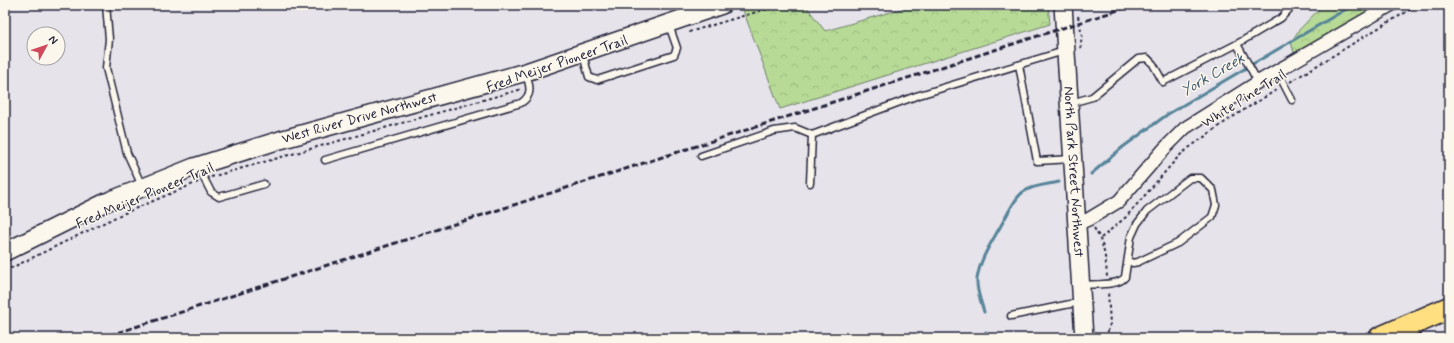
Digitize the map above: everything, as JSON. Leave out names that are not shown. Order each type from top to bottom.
[{"type":"highway","points":[[1380,338],[1449,308]]},
{"type":"main road","name":"West River Drive Northwest","points":[[5,252],[104,203],[142,188],[200,172],[280,140],[528,79],[582,53],[671,30],[722,5]]},
{"type":"main road","name":"North Park Street Northwest","points":[[1063,5],[1084,338]]},
{"type":"street","points":[[1076,225],[1119,201],[1165,148],[1185,128],[1258,82],[1391,5]]},
{"type":"lane","points":[[106,5],[109,40],[106,68],[127,153],[142,188]]},
{"type":"lane","points":[[1069,104],[1092,97],[1138,59],[1147,58],[1153,64],[1163,82],[1237,44],[1281,18],[1293,5]]},
{"type":"lane","points":[[582,53],[589,77],[597,80],[674,56],[677,48],[671,30]]},
{"type":"lane","points":[[1237,44],[1258,82]]},
{"type":"lane","points":[[701,156],[774,131],[795,128],[812,135],[916,96],[1066,50]]},
{"type":"lane","points":[[1019,65],[1037,161],[1072,159]]},
{"type":"lane","points":[[1277,71],[1292,100]]},
{"type":"lane","points":[[325,160],[521,103],[528,97],[528,79]]},
{"type":"lane","points":[[810,183],[812,135]]},
{"type":"lane","points":[[200,172],[211,192],[219,197],[264,184]]},
{"type":"lane","points":[[1080,285],[1120,282],[1125,277],[1131,237],[1137,224],[1147,211],[1190,178],[1201,178],[1210,186],[1215,196],[1216,205],[1212,217],[1186,238],[1168,248],[1138,262],[1128,261]]},
{"type":"lane","points":[[1011,316],[1081,302]]},
{"type":"path","points":[[671,30],[780,5]]},
{"type":"path","name":"White Pine Trail","points":[[1101,238],[1126,217],[1179,156],[1190,147],[1231,118],[1284,85],[1419,5]]},
{"type":"path","name":"Fred Meijer Pioneer Trail","points":[[5,271],[120,215],[200,172],[528,79]]},
{"type":"green space","points":[[758,5],[805,5],[825,31],[915,5],[1048,5],[1050,24],[780,109],[743,10]]},
{"type":"green space","points":[[1323,5],[1391,5],[1296,60],[1291,42],[1299,30]]},
{"type":"waterway","name":"York Creek","points":[[1091,174],[1123,147],[1168,114],[1353,5]]},
{"type":"waterway","name":"York Creek","points":[[984,312],[977,287],[977,279],[981,263],[1012,205],[1017,198],[1027,190],[1059,182]]},
{"type":"waterway","name":"York Creek","points":[[985,338],[986,332]]},
{"type":"railway","points":[[101,338],[1134,5]]}]
